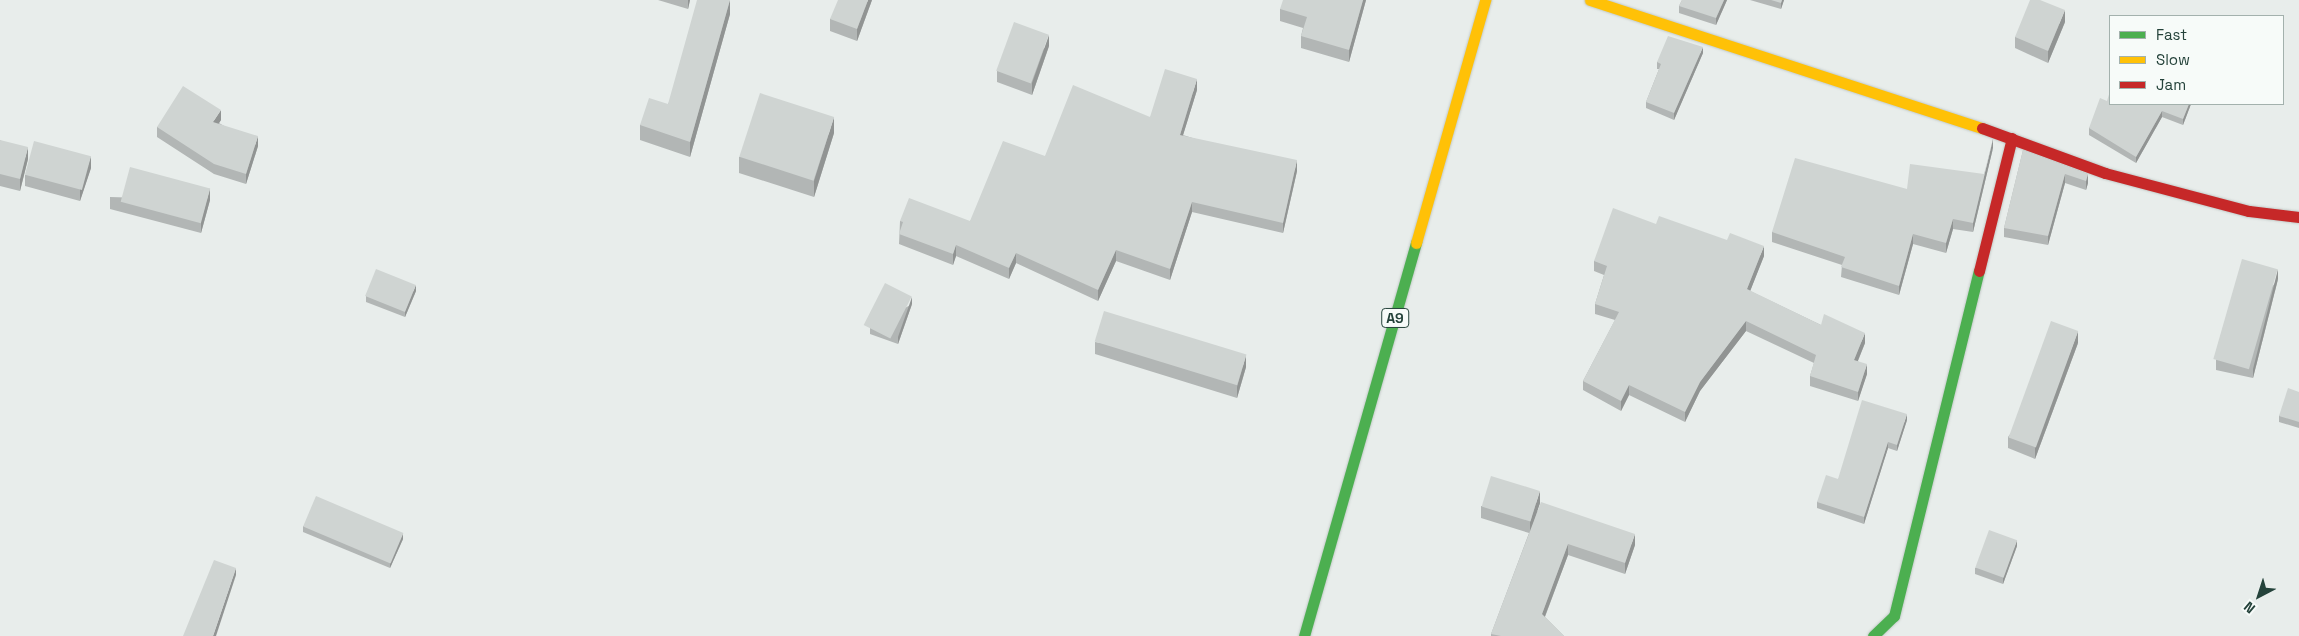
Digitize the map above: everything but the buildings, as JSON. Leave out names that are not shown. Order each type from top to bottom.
[{"type":"street","name":"A9","points":[[1304,636],[1485,0]]},
{"type":"street","points":[[1590,0],[2012,138],[2106,173],[2249,211],[2299,217]]},
{"type":"street","points":[[1873,636],[1894,616],[2012,138]]},
{"type":"traffic: fast","points":[[1304,636],[1416,243]]},
{"type":"traffic: fast","points":[[1873,636],[1894,616],[1979,271]]},
{"type":"traffic: slow","points":[[1416,243],[1485,0]]},
{"type":"traffic: slow","points":[[1590,0],[1982,128]]},
{"type":"traffic: jam","points":[[1982,128],[2105,173],[2249,211],[2299,217]]},
{"type":"traffic: jam","points":[[1979,271],[2012,138]]}]
